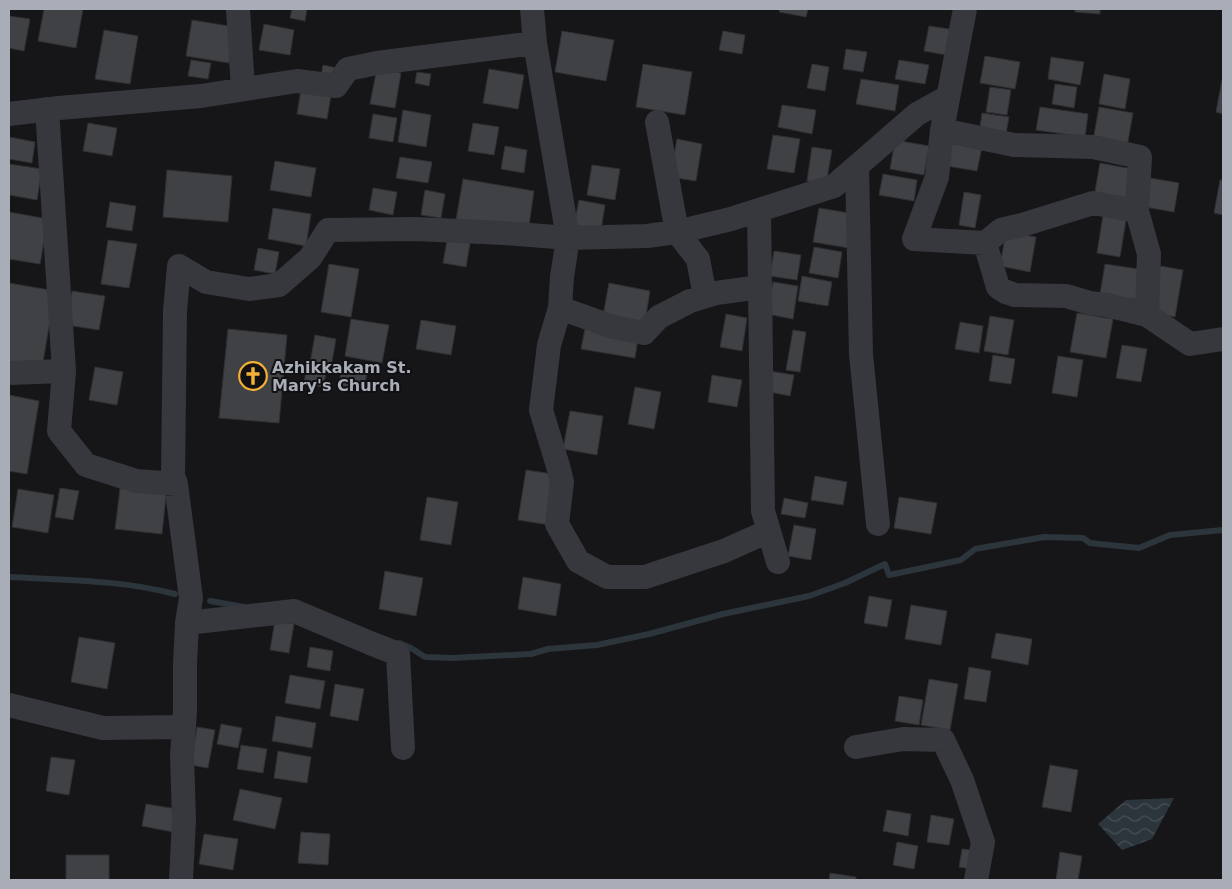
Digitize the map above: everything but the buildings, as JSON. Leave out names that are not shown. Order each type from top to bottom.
[{"type":"street","points":[[238,9],[243,89]]},
{"type":"street","points":[[532,9],[535,43],[568,238],[562,277],[560,308],[549,345],[542,410],[562,482],[557,524],[578,562],[607,577],[645,577],[724,551],[769,531]]},
{"type":"street","points":[[965,9],[942,130],[937,177],[914,239],[985,243],[1001,230],[1093,203],[1137,211]]},
{"type":"street","points":[[9,114],[200,96],[297,81],[336,86],[348,69],[377,63],[535,43]]},
{"type":"street","points":[[181,880],[184,819],[182,756],[184,664],[191,598],[176,484],[173,476],[175,311],[178,266],[206,282],[249,289],[279,285],[310,258],[328,230],[504,232],[568,238],[647,236],[677,232],[731,219],[834,186],[917,114],[948,97]]},
{"type":"street","points":[[47,109],[64,371],[59,431],[86,466],[136,481],[176,484]]},
{"type":"street","points":[[657,122],[677,232],[698,259],[705,296]]},
{"type":"street","points":[[942,130],[1014,145],[1093,147],[1140,157],[1137,211],[1149,254],[1147,316]]},
{"type":"street","points":[[857,166],[861,354],[878,524]]},
{"type":"street","points":[[759,210],[763,511],[778,562]]},
{"type":"street","points":[[985,243],[998,287],[1006,292],[1015,295],[1066,296],[1147,316],[1190,344],[1223,339]]},
{"type":"street","points":[[560,308],[613,327],[644,333],[659,317],[690,301],[716,293],[760,287]]},
{"type":"street","points":[[9,373],[64,371]]},
{"type":"street","points":[[187,623],[294,611],[398,654],[403,748]]},
{"type":"street","points":[[9,706],[103,728],[184,728]]},
{"type":"street","points":[[856,747],[903,739],[943,740],[962,780],[983,842],[976,880]]},
{"type":"water","points":[[1174,798],[1152,839],[1122,850],[1098,824],[1126,800]]},
{"type":"waterway","points":[[399,643],[425,657],[452,658],[531,654],[548,649],[597,645],[649,634],[723,614],[809,596],[845,583],[885,564],[889,575],[961,560],[975,549],[1044,537],[1083,538],[1090,543],[1139,548],[1170,535],[1223,530]]},
{"type":"waterway","points":[[9,577],[114,583],[175,594]]},
{"type":"waterway","points":[[210,601],[244,607]]},
{"type":"place","name":"Azhikkakam St. Mary's Church","points":[[253,376]]}]
